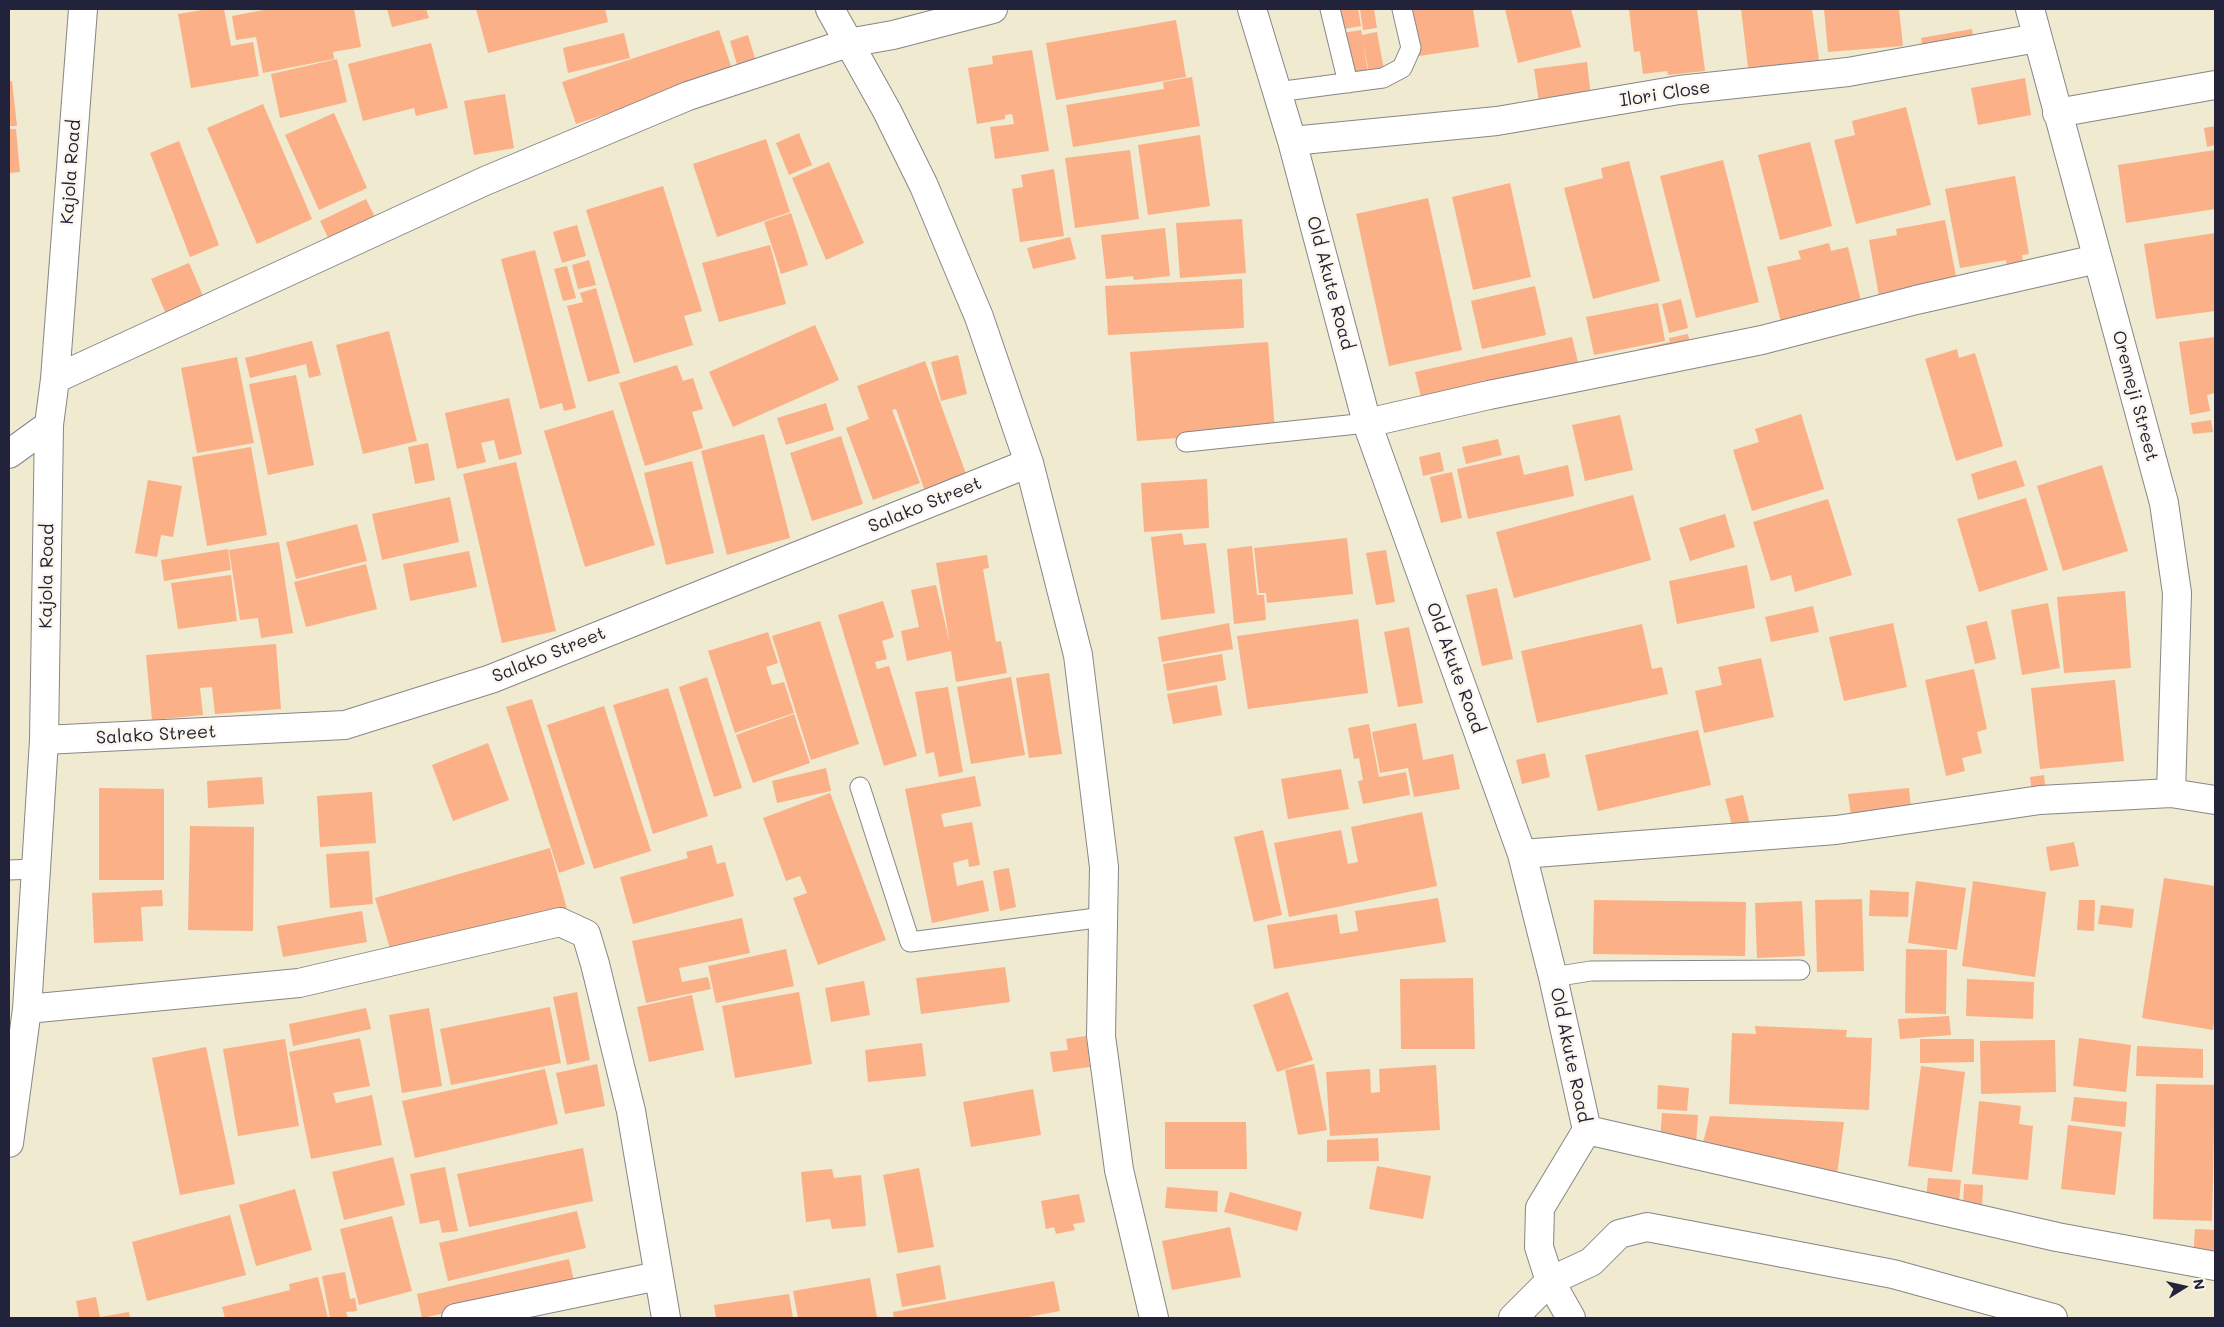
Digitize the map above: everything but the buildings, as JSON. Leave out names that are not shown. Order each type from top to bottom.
[{"type":"street","name":"Kajola Road","points":[[9,1143],[27,1009],[44,740],[49,426],[55,379],[83,9]]},
{"type":"street","points":[[830,9],[887,111],[924,186],[979,317],[1029,463],[1078,655],[1104,867],[1101,1036],[1118,1170],[1154,1318]]},
{"type":"street","points":[[55,379],[485,181],[688,96],[848,42],[893,35],[993,9]]},
{"type":"street","name":"Old Akute Road","points":[[1252,9],[1292,141],[1367,424],[1522,854],[1553,977],[1587,1130],[1540,1208],[1538,1246],[1550,1281],[1571,1318]]},
{"type":"street","name":"Oremeji Street","points":[[2030,9],[2164,503],[2177,593],[2171,793]]},
{"type":"street","name":"Ilori Close","points":[[1292,141],[1497,122],[1679,90],[1848,72],[2037,38]]},
{"type":"street","points":[[2057,113],[2215,85]]},
{"type":"street","points":[[1367,424],[1489,395],[1762,340],[1916,300],[2097,259]]},
{"type":"street","points":[[9,454],[49,426]]},
{"type":"street","name":"Salako Street","points":[[44,740],[345,725],[491,679],[1029,463]]},
{"type":"street","points":[[1522,854],[1836,830],[2040,800],[2171,793],[2215,800]]},
{"type":"street","points":[[27,1009],[299,983],[560,922],[586,934],[631,1111],[666,1318]]},
{"type":"street","points":[[1587,1130],[2058,1238],[2215,1266]]},
{"type":"street","points":[[1513,1318],[1550,1281],[1591,1262],[1619,1234],[1647,1227],[1893,1274],[2053,1318]]},
{"type":"street","points":[[456,1318],[658,1276]]},
{"type":"lane","points":[[1330,9],[1348,83]]},
{"type":"lane","points":[[1277,92],[1383,78],[1402,68],[1411,48],[1402,9]]},
{"type":"lane","points":[[1186,442],[1367,424]]},
{"type":"lane","points":[[860,787],[910,942],[1104,917]]},
{"type":"lane","points":[[9,870],[36,869]]},
{"type":"lane","points":[[1553,977],[1591,971],[1800,970]]}]
